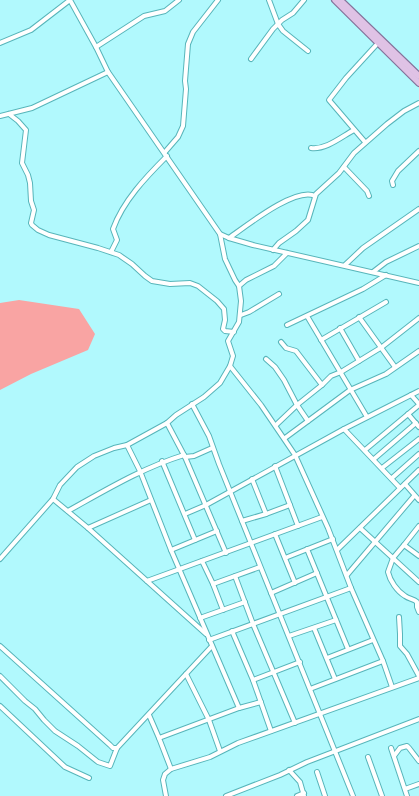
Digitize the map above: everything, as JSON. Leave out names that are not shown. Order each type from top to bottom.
[{"type":"main road","points":[[335,0],[419,83]]},
{"type":"main road","points":[[340,0],[419,76]]},
{"type":"street","points":[[0,44],[31,30],[70,0],[108,72],[220,234],[225,259],[239,286],[242,307],[239,322],[228,341],[233,356],[230,366],[220,383],[204,397],[176,415],[167,423],[127,445],[98,454],[77,467],[60,485],[53,499],[0,559]]},
{"type":"street","points":[[96,47],[144,16],[165,11],[179,0]]},
{"type":"street","points":[[111,252],[117,240],[113,229],[118,217],[137,188],[166,154],[178,137],[183,126],[188,44],[193,32],[218,0]]},
{"type":"street","points":[[269,0],[278,24],[283,31],[308,51]]},
{"type":"street","points":[[251,59],[273,29],[293,13],[304,0]]},
{"type":"street","points":[[366,142],[329,101],[329,98],[378,42]]},
{"type":"street","points":[[0,116],[32,108],[108,72]]},
{"type":"street","points":[[273,250],[308,220],[315,196],[344,168],[354,153],[395,117],[419,103]]},
{"type":"street","points":[[9,114],[26,130],[22,163],[30,183],[31,201],[34,210],[31,221],[32,225],[38,230],[49,235],[111,252],[128,261],[152,281],[170,284],[190,283],[202,288],[224,309],[225,320],[223,330],[234,332]]},
{"type":"street","points":[[311,148],[317,149],[324,147],[354,130]]},
{"type":"street","points":[[393,185],[392,181],[398,171],[419,151]]},
{"type":"street","points":[[344,168],[369,196]]},
{"type":"street","points":[[229,238],[270,209],[302,195],[311,194],[315,196]]},
{"type":"street","points":[[346,265],[363,248],[419,209]]},
{"type":"street","points":[[220,234],[229,238],[273,250],[346,265],[419,283]]},
{"type":"street","points":[[373,272],[386,262],[419,246]]},
{"type":"street","points":[[239,286],[246,280],[274,266],[287,253]]},
{"type":"street","points":[[287,325],[363,289],[386,275]]},
{"type":"street","points":[[241,315],[280,294]]},
{"type":"street","points":[[321,340],[359,316],[386,302]]},
{"type":"street","points":[[307,316],[367,417]]},
{"type":"street","points":[[359,316],[395,367]]},
{"type":"street","points":[[276,425],[296,405],[322,386],[330,376],[341,372],[382,347],[419,318]]},
{"type":"street","points":[[340,328],[359,361]]},
{"type":"street","points":[[281,342],[286,348],[296,350],[322,386]]},
{"type":"street","points":[[285,438],[350,390],[386,374],[419,351]]},
{"type":"street","points":[[266,359],[275,367],[284,380],[296,405],[308,421]]},
{"type":"street","points":[[230,366],[276,425],[295,455],[333,539],[351,588],[383,661],[392,687]]},
{"type":"street","points":[[185,514],[206,505],[295,455],[419,391]]},
{"type":"street","points":[[365,450],[419,404],[411,395]]},
{"type":"street","points":[[192,404],[209,436],[212,448],[353,796]]},
{"type":"street","points":[[374,459],[417,425],[408,414]]},
{"type":"street","points":[[167,423],[184,456],[226,553]]},
{"type":"street","points":[[344,429],[400,488]]},
{"type":"street","points":[[382,468],[419,438]]},
{"type":"street","points":[[127,445],[140,472],[171,550],[239,708]]},
{"type":"street","points":[[68,511],[162,461],[184,456],[194,456],[212,448]]},
{"type":"street","points":[[392,478],[419,454]]},
{"type":"street","points":[[162,461],[195,540]]},
{"type":"street","points":[[275,466],[298,526]]},
{"type":"street","points":[[337,550],[419,470]]},
{"type":"street","points":[[252,479],[266,514]]},
{"type":"street","points":[[405,484],[419,500]]},
{"type":"street","points":[[347,575],[414,496]]},
{"type":"street","points":[[53,499],[88,528],[207,635]]},
{"type":"street","points":[[88,528],[151,500]]},
{"type":"street","points":[[242,521],[290,505]]},
{"type":"street","points":[[147,582],[322,517]]},
{"type":"street","points":[[419,526],[393,558],[388,570],[388,574],[396,588],[404,596],[416,600],[419,612]]},
{"type":"street","points":[[360,528],[419,582]]},
{"type":"street","points":[[171,550],[217,531]]},
{"type":"street","points":[[275,534],[295,583]]},
{"type":"street","points":[[285,558],[333,539]]},
{"type":"street","points":[[404,545],[419,556]]},
{"type":"street","points":[[307,549],[348,649]]},
{"type":"street","points":[[202,561],[223,610]]},
{"type":"street","points":[[213,584],[260,567]]},
{"type":"street","points":[[271,593],[317,573]]},
{"type":"street","points":[[235,576],[253,624],[295,723]]},
{"type":"street","points":[[209,640],[351,588]]},
{"type":"street","points":[[200,618],[245,602]]},
{"type":"street","points":[[166,796],[163,780],[165,774],[172,769],[210,757],[220,751],[271,731],[419,677],[407,654],[400,646],[399,617]]},
{"type":"street","points":[[289,636],[336,620]]},
{"type":"street","points":[[314,628],[335,679]]},
{"type":"street","points":[[232,631],[261,702],[271,731]]},
{"type":"street","points":[[326,658],[373,640]]},
{"type":"street","points":[[0,646],[113,748],[117,748]]},
{"type":"street","points":[[0,676],[35,709],[55,731],[78,746],[98,762],[110,766],[117,748],[212,646]]},
{"type":"street","points":[[310,689],[383,661]]},
{"type":"street","points":[[252,680],[300,662]]},
{"type":"street","points":[[186,674],[209,720],[220,751]]},
{"type":"street","points":[[159,738],[239,708],[261,702]]},
{"type":"street","points":[[0,706],[65,767],[89,778]]},
{"type":"street","points":[[149,715],[172,769]]},
{"type":"street","points":[[226,796],[419,718]]},
{"type":"street","points":[[394,756],[400,748],[407,746],[419,761]]},
{"type":"street","points":[[391,748],[408,796]]},
{"type":"street","points":[[368,757],[382,796]]},
{"type":"street","points":[[289,770],[300,782],[304,795],[297,796]]},
{"type":"street","points":[[317,772],[325,796]]},
{"type":"street","points":[[405,789],[419,784]]},
{"type":"shaded area","points":[[19,300],[79,309],[95,334],[88,350],[31,374],[0,390],[0,303]]}]
